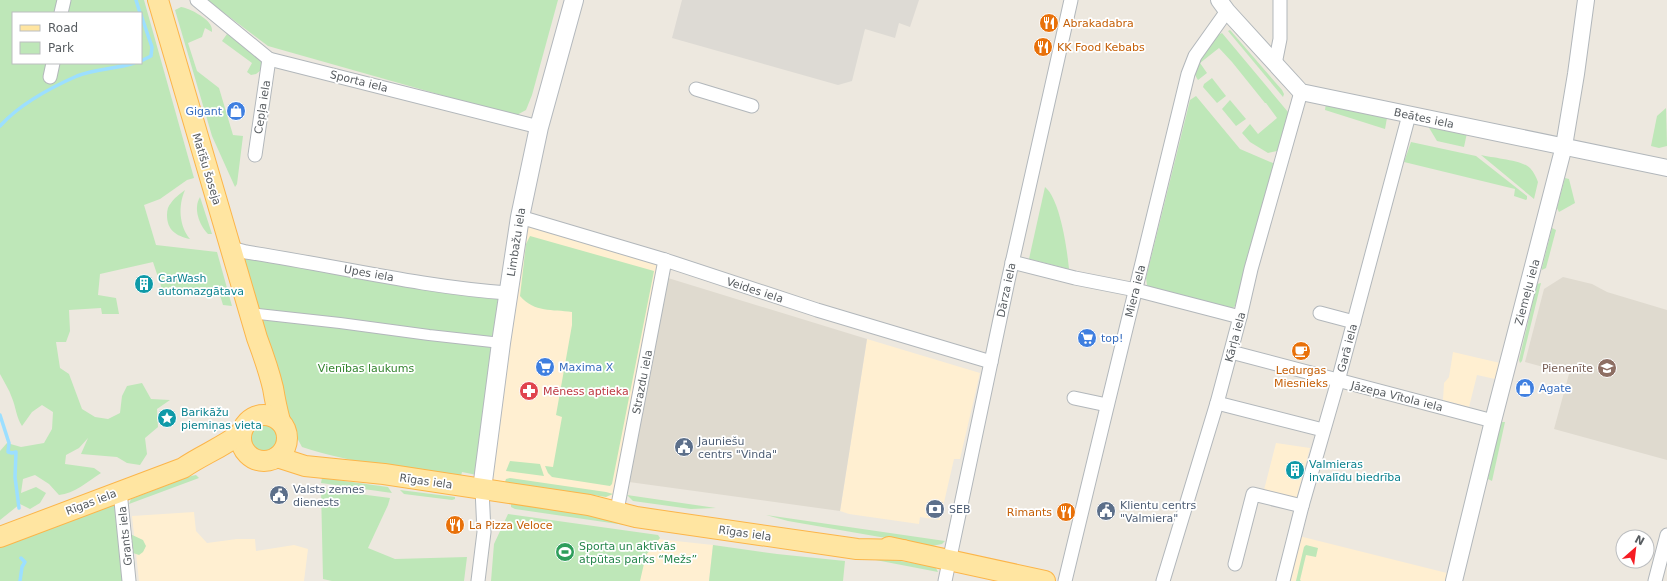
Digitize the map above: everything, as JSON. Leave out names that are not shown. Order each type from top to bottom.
[{"type":"main road","name":"Limbažu iela","points":[[482,489],[501,343],[520,216],[539,127],[574,0]]},
{"type":"main road","name":"Matīšu šoseja","points":[[161,1],[284,429]]},
{"type":"main road","name":"Matīšu šoseja","points":[[253,417],[259,404],[261,391],[257,338]]},
{"type":"main road","points":[[266,415],[274,417],[284,429],[284,450],[277,457],[269,461],[259,461],[250,457],[244,451],[241,442],[241,433],[243,427],[253,417],[266,415]]},
{"type":"main road","name":"Rīgas iela","points":[[284,429],[295,448],[334,468]]},
{"type":"main road","name":"Rīgas iela","points":[[0,537],[183,468],[198,457],[228,443],[241,433]]},
{"type":"main road","name":"Rīgas iela","points":[[183,468],[200,467],[231,458],[250,457]]},
{"type":"main road","name":"Rīgas iela","points":[[277,457],[305,466],[334,468],[589,505],[636,517],[852,549],[903,550]]},
{"type":"main road","name":"Rīgas iela","points":[[589,505],[638,506],[802,529],[861,540],[1045,581]]},
{"type":"street","points":[[61,12],[64,0]]},
{"type":"street","name":"Sporta iela","points":[[197,0],[269,59],[539,127]]},
{"type":"street","name":"Dārza iela","points":[[945,581],[1012,262],[1071,0]]},
{"type":"street","points":[[1276,64],[1280,39],[1280,0]]},
{"type":"street","name":"Ziemeļu iela","points":[[1454,581],[1493,421],[1564,146],[1586,0]]},
{"type":"street","points":[[1223,6],[1301,92]]},
{"type":"street","name":"Miera iela","points":[[1065,581],[1188,74],[1195,56],[1223,6]]},
{"type":"street","name":"Cepļa iela","points":[[254,155],[269,59]]},
{"type":"street","points":[[50,77],[53,64]]},
{"type":"street","points":[[696,89],[752,106]]},
{"type":"street","name":"Beātes iela","points":[[1301,92],[1667,168]]},
{"type":"street","name":"Kārļa iela","points":[[1163,581],[1217,403],[1251,269],[1301,92]]},
{"type":"street","name":"Garā iela","points":[[1284,581],[1302,506],[1338,381],[1409,115]]},
{"type":"street","name":"Veides iela","points":[[520,216],[665,260],[817,310],[991,362]]},
{"type":"street","name":"Upes iela","points":[[231,248],[246,252],[414,281],[508,294]]},
{"type":"street","name":"Strazdu iela","points":[[618,505],[665,260]]},
{"type":"street","points":[[1012,262],[1076,278],[1136,290],[1240,317]]},
{"type":"street","points":[[250,313],[501,343]]},
{"type":"street","points":[[1320,313],[1354,322]]},
{"type":"street","name":"Jāzepa Vītola iela","points":[[1231,352],[1493,421]]},
{"type":"street","points":[[1074,398],[1107,405]]},
{"type":"street","points":[[1217,403],[1324,430]]},
{"type":"street","points":[[478,581],[484,532],[482,489]]},
{"type":"street","name":"Grants iela","points":[[120,491],[130,581]]},
{"type":"street","points":[[1234,564],[1253,494],[1302,506]]},
{"type":"street","points":[[1656,581],[1667,535]]},
{"type":"shaded area","points":[[682,0],[919,0],[910,27],[899,23],[895,38],[865,29],[852,81],[838,85],[672,38]]},
{"type":"shaded area","points":[[520,217],[665,260],[618,505],[501,491],[484,470]]},
{"type":"shaded area","name":"Pienenīte","points":[[1563,277],[1592,284],[1607,292],[1667,310],[1667,460],[1554,429],[1569,374],[1525,362],[1544,289]]},
{"type":"shaded area","points":[[668,278],[867,339],[840,511],[629,482]]},
{"type":"shaded area","points":[[867,339],[980,373],[960,459],[954,459],[940,520],[920,517],[919,524],[849,514],[840,511]]},
{"type":"shaded area","points":[[1453,352],[1500,363],[1495,379],[1477,375],[1469,407],[1443,400],[1444,383],[1449,377]]},
{"type":"shaded area","points":[[1276,443],[1310,448],[1296,500],[1264,490]]},
{"type":"shaded area","points":[[194,512],[196,531],[207,543],[237,539],[255,539],[256,551],[294,545],[308,549],[304,581],[139,581],[132,516]]},
{"type":"shaded area","points":[[1295,535],[1455,575],[1453,581],[1283,581]]},
{"type":"shaded area","points":[[639,537],[713,545],[709,581],[632,581]]},
{"type":"green space","points":[[0,0],[144,0],[194,178],[187,180],[160,199],[144,205],[156,245],[217,252],[232,306],[223,305],[219,292],[164,295],[153,262],[100,274],[98,295],[116,298],[119,314],[102,314],[101,308],[69,310],[70,331],[66,342],[56,342],[60,368],[69,374],[82,409],[95,417],[108,419],[120,413],[122,396],[127,386],[142,383],[151,399],[170,400],[157,409],[158,427],[145,438],[147,454],[140,465],[127,463],[117,457],[81,454],[88,438],[79,448],[66,455],[65,464],[94,468],[101,473],[81,487],[59,495],[49,484],[35,475],[23,479],[21,493],[36,487],[46,493],[40,503],[30,509],[20,504],[0,520],[0,451],[7,443],[21,447],[44,443],[52,429],[53,412],[42,405],[32,412],[22,426],[18,419],[8,389],[0,374]]},
{"type":"green space","points":[[207,0],[558,0],[532,95],[526,110],[515,116],[268,46]]},
{"type":"green space","points":[[181,7],[193,11],[202,17],[212,28],[212,32],[205,28],[202,37],[188,43],[197,71],[219,88],[233,135],[243,136],[237,184],[235,187],[212,136],[175,10]]},
{"type":"green space","points":[[1230,30],[1282,90],[1284,94],[1283,97],[1228,31]]},
{"type":"green space","points":[[1222,33],[1288,112],[1277,151],[1268,153],[1250,142],[1242,133],[1250,124],[1258,134],[1277,118],[1219,48],[1200,63],[1207,73],[1198,80],[1195,74],[1196,62],[1204,50],[1218,35]]},
{"type":"green space","points":[[227,34],[265,62],[265,67],[256,74],[251,75],[247,72],[252,63],[222,41]]},
{"type":"green space","points":[[1212,78],[1226,96],[1217,103],[1203,87],[1204,84]]},
{"type":"green space","points":[[1196,96],[1240,149],[1275,164],[1235,306],[1231,310],[1150,290],[1147,285],[1146,278],[1190,100]]},
{"type":"green space","points":[[1230,100],[1246,119],[1236,126],[1222,109]]},
{"type":"green space","points":[[1326,103],[1387,118],[1385,129],[1325,110]]},
{"type":"green space","points":[[1666,108],[1667,146],[1659,148],[1651,146],[1657,116]]},
{"type":"green space","points":[[1428,126],[1467,133],[1464,147],[1437,141]]},
{"type":"green space","points":[[1411,142],[1476,156],[1527,196],[1527,199],[1514,196],[1515,189],[1404,162]]},
{"type":"green space","points":[[1481,155],[1514,161],[1530,168],[1538,182],[1534,199]]},
{"type":"green space","points":[[1565,178],[1569,179],[1575,203],[1559,212],[1557,208]]},
{"type":"green space","points":[[1045,187],[1055,202],[1059,213],[1067,249],[1069,269],[1029,259]]},
{"type":"green space","points":[[185,190],[181,202],[181,215],[186,234],[190,239],[173,232],[167,220],[169,205]]},
{"type":"green space","points":[[200,197],[212,234],[208,234],[202,226],[198,216],[197,206]]},
{"type":"green space","points":[[1552,228],[1556,230],[1546,268],[1542,270],[1542,268]]},
{"type":"green space","points":[[530,236],[654,271],[612,484],[610,486],[552,477],[548,473],[545,466],[553,467],[562,417],[556,415],[572,325],[572,312],[538,308],[520,296],[526,244]]},
{"type":"green space","name":"Vienības laukums","points":[[242,257],[501,297],[477,475],[462,472],[461,476],[361,462],[302,447],[287,419]]},
{"type":"green space","points":[[1541,283],[1522,361],[1520,363],[1519,360],[1537,284]]},
{"type":"green space","points":[[1500,422],[1505,422],[1492,481],[1488,479]]},
{"type":"green space","points":[[264,425],[274,429],[278,439],[274,449],[264,453],[254,449],[250,439],[254,429]]},
{"type":"green space","points":[[510,461],[540,464],[544,476],[506,471]]},
{"type":"green space","points":[[196,475],[199,478],[129,504],[131,499]]},
{"type":"green space","points":[[322,478],[388,487],[392,493],[321,483]]},
{"type":"green space","points":[[510,478],[613,494],[606,497],[505,482],[506,479]]},
{"type":"green space","points":[[321,489],[390,498],[368,548],[395,559],[467,557],[464,581],[332,581],[323,579]]},
{"type":"green space","points":[[400,490],[455,497],[455,499],[452,500],[404,494]]},
{"type":"green space","points":[[120,491],[128,533],[143,540],[146,546],[143,552],[139,555],[133,553],[132,558],[135,563],[133,575],[136,581],[0,581],[0,538]]},
{"type":"green space","points":[[627,495],[716,508],[691,509],[633,501]]},
{"type":"green space","points":[[511,504],[687,528],[673,532],[515,509],[511,507]]},
{"type":"green space","name":"Sporta un aktīvās atpūtas parks “Mežs”","points":[[508,514],[658,535],[660,538],[646,555],[640,581],[491,581],[494,544]]},
{"type":"green space","points":[[766,515],[945,541],[942,544],[932,546],[788,521]]},
{"type":"green space","points":[[713,545],[777,554],[845,561],[843,581],[709,581]]},
{"type":"green space","points":[[1306,545],[1318,548],[1316,557],[1306,555],[1301,581],[1296,581],[1304,547]]},
{"type":"green space","points":[[863,555],[932,566],[936,568],[938,572],[860,557]]},
{"type":"waterway","points":[[136,0],[140,12]]},
{"type":"waterway","points":[[142,18],[152,47],[151,56],[142,60]]},
{"type":"waterway","points":[[0,126],[26,104],[67,80],[98,70],[130,64]]},
{"type":"waterway","points":[[0,415],[9,443],[8,452],[16,452],[15,477],[19,508]]},
{"type":"waterway","points":[[20,581],[22,567],[25,562],[21,558]]},
{"type":"place","name":"Abrakadabra","points":[[1049,23]]},
{"type":"place","name":"KK Food Kebabs","points":[[1043,47]]},
{"type":"place","name":"Gigant","points":[[236,111]]},
{"type":"place","name":"CarWash automazgātava","points":[[144,284]]},
{"type":"place","name":"top!","points":[[1087,338]]},
{"type":"place","name":"Ledurgas Miesnieks","points":[[1301,351]]},
{"type":"place","name":"Maxima X","points":[[545,367]]},
{"type":"place","name":"Pienenīte","points":[[1607,368]]},
{"type":"place","name":"Agate","points":[[1525,388]]},
{"type":"place","name":"Mēness aptieka","points":[[529,391]]},
{"type":"place","name":"Barikāžu piemiņas vieta","points":[[167,418]]},
{"type":"place","name":"Jauniešu centrs \"Vinda\"","points":[[684,447]]},
{"type":"place","name":"Valmieras invalīdu biedrība","points":[[1295,470]]},
{"type":"place","name":"Valsts zemes dienests","points":[[279,495]]},
{"type":"place","name":"SEB","points":[[935,509]]},
{"type":"place","name":"Klientu centrs \"Valmiera\"","points":[[1106,511]]},
{"type":"place","name":"Rimants","points":[[1066,512]]},
{"type":"place","name":"La Pizza Veloce","points":[[455,525]]},
{"type":"place","name":"Sporta un aktīvās atpūtas parks “Mežs”","points":[[565,552]]}]
